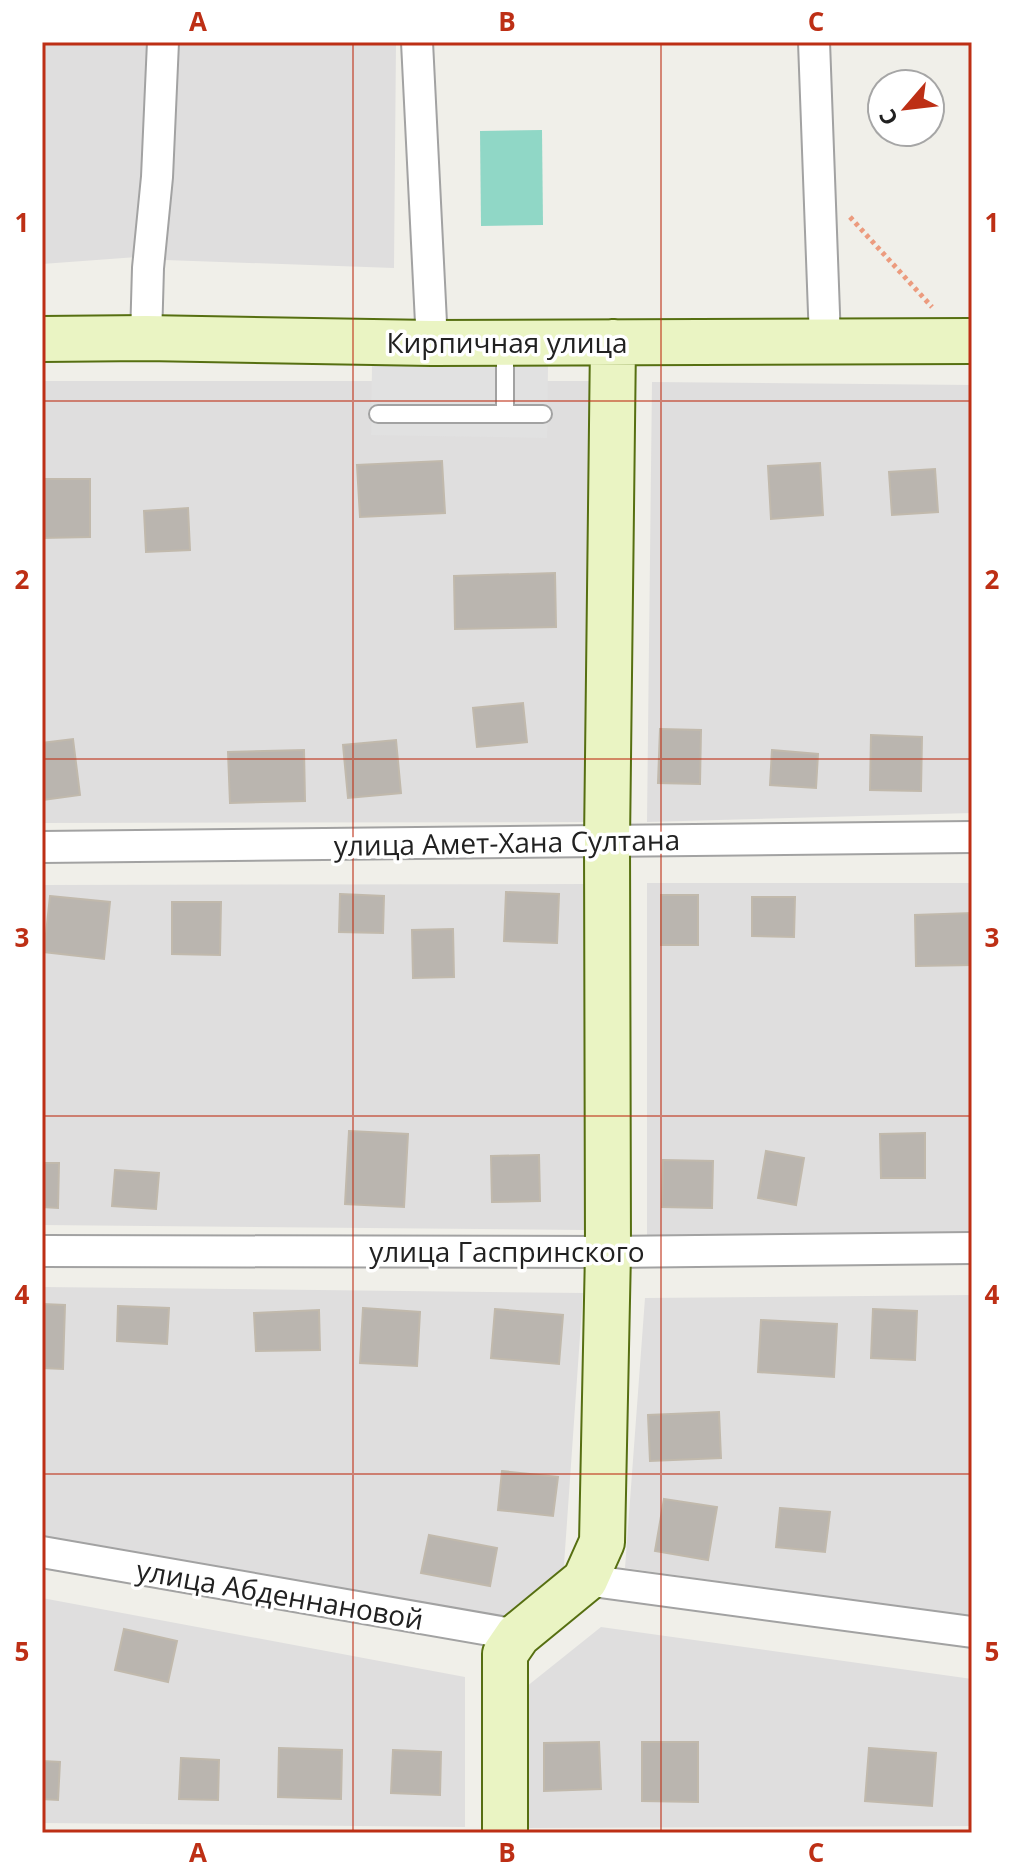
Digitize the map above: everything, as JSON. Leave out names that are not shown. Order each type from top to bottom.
[{"type":"street","points":[[146,338],[163,42]]},
{"type":"street","points":[[417,42],[432,343]]},
{"type":"street","points":[[814,42],[825,340]]},
{"type":"street","name":"Кирпичная улица","points":[[42,339],[432,343],[968,341]]},
{"type":"street","points":[[505,1833],[505,1654],[518,1635],[585,1580],[602,1542],[608,1252],[607,842],[613,342]]},
{"type":"street","name":"улица Амет-Хана Султана","points":[[42,847],[972,837]]},
{"type":"street","name":"улица Гаспринского","points":[[42,1251],[608,1252],[972,1248]]},
{"type":"street","name":"улица Абденнановой","points":[[42,1552],[518,1635]]},
{"type":"street","points":[[585,1580],[972,1632]]},
{"type":"lane","points":[[505,343],[505,414]]},
{"type":"lane","points":[[378,414],[543,414]]},
{"type":"path","points":[[820,183],[968,341]]},
{"type":"shaded area","points":[[42,42],[151,42],[137,257],[42,264]]},
{"type":"shaded area","points":[[176,42],[396,42],[394,268],[165,260]]},
{"type":"shaded area","points":[[372,363],[548,366],[547,438],[371,435]]},
{"type":"shaded area","points":[[42,381],[590,381],[585,822],[42,823]]},
{"type":"shaded area","points":[[652,382],[972,385],[972,813],[647,822]]},
{"type":"shaded area","points":[[647,883],[972,883],[972,1233],[647,1236]]},
{"type":"shaded area","points":[[585,884],[586,1230],[42,1225],[42,885]]},
{"type":"shaded area","points":[[42,1287],[583,1293],[563,1579],[508,1622],[42,1540]]},
{"type":"shaded area","points":[[972,1295],[972,1617],[625,1568],[645,1298]]},
{"type":"shaded area","points":[[42,1598],[465,1677],[465,1827],[42,1823]]},
{"type":"shaded area","points":[[601,1627],[972,1679],[972,1826],[526,1828],[526,1687]]},
{"type":"green space","points":[[542,130],[543,225],[481,226],[480,131]]},
{"type":"building","points":[[442,461],[445,513],[360,517],[357,465]]},
{"type":"building","points":[[820,463],[823,515],[771,519],[768,466]]},
{"type":"building","points":[[935,469],[938,512],[892,515],[889,472]]},
{"type":"building","points":[[42,479],[90,479],[90,537],[42,538]]},
{"type":"building","points":[[188,508],[190,550],[146,552],[144,511]]},
{"type":"building","points":[[555,573],[556,627],[455,629],[454,576]]},
{"type":"building","points":[[523,703],[527,742],[477,747],[473,708]]},
{"type":"building","points":[[660,729],[701,730],[700,784],[658,783]]},
{"type":"building","points":[[871,735],[922,737],[921,791],[870,790]]},
{"type":"building","points":[[73,739],[80,795],[42,800],[42,743]]},
{"type":"building","points":[[396,740],[401,793],[348,798],[343,745]]},
{"type":"building","points":[[304,750],[305,801],[230,803],[228,752]]},
{"type":"building","points":[[772,750],[818,754],[816,788],[770,785]]},
{"type":"building","points":[[506,892],[559,894],[557,943],[504,941]]},
{"type":"building","points":[[340,894],[384,896],[383,933],[339,932]]},
{"type":"building","points":[[661,895],[698,895],[698,945],[661,945]]},
{"type":"building","points":[[50,896],[110,902],[104,959],[44,952]]},
{"type":"building","points":[[752,897],[795,897],[794,937],[752,936]]},
{"type":"building","points":[[172,902],[221,902],[220,955],[172,954]]},
{"type":"building","points":[[972,913],[972,965],[916,966],[915,915]]},
{"type":"building","points":[[453,929],[454,977],[413,978],[412,930]]},
{"type":"building","points":[[349,1131],[408,1134],[404,1207],[345,1204]]},
{"type":"building","points":[[925,1133],[925,1178],[881,1178],[880,1134]]},
{"type":"building","points":[[766,1151],[804,1158],[796,1205],[758,1198]]},
{"type":"building","points":[[539,1155],[540,1201],[492,1202],[491,1156]]},
{"type":"building","points":[[663,1160],[713,1161],[712,1208],[662,1207]]},
{"type":"building","points":[[42,1163],[59,1163],[58,1208],[42,1207]]},
{"type":"building","points":[[115,1170],[159,1173],[156,1209],[112,1206]]},
{"type":"building","points":[[42,1304],[65,1305],[63,1369],[42,1368]]},
{"type":"building","points":[[118,1306],[169,1308],[167,1344],[117,1341]]},
{"type":"building","points":[[363,1308],[420,1312],[417,1366],[360,1363]]},
{"type":"building","points":[[495,1309],[563,1315],[559,1364],[491,1358]]},
{"type":"building","points":[[873,1309],[917,1311],[915,1360],[871,1358]]},
{"type":"building","points":[[319,1310],[320,1350],[256,1351],[254,1313]]},
{"type":"building","points":[[761,1320],[837,1324],[834,1377],[758,1372]]},
{"type":"building","points":[[719,1412],[721,1458],[650,1461],[648,1415]]},
{"type":"building","points":[[502,1471],[558,1477],[553,1516],[498,1510]]},
{"type":"building","points":[[664,1499],[717,1507],[708,1560],[655,1551]]},
{"type":"building","points":[[780,1508],[830,1512],[825,1552],[776,1547]]},
{"type":"building","points":[[429,1535],[497,1548],[490,1586],[421,1573]]},
{"type":"building","points":[[124,1629],[177,1641],[168,1682],[115,1670]]},
{"type":"building","points":[[599,1742],[601,1789],[544,1791],[544,1743]]},
{"type":"building","points":[[642,1742],[698,1742],[698,1802],[642,1801]]},
{"type":"building","points":[[279,1748],[342,1750],[341,1799],[278,1797]]},
{"type":"building","points":[[869,1748],[936,1753],[932,1806],[865,1801]]},
{"type":"building","points":[[393,1750],[441,1752],[440,1795],[391,1793]]},
{"type":"building","points":[[181,1758],[219,1760],[218,1800],[179,1799]]},
{"type":"building","points":[[42,1761],[60,1762],[58,1800],[42,1799]]}]
